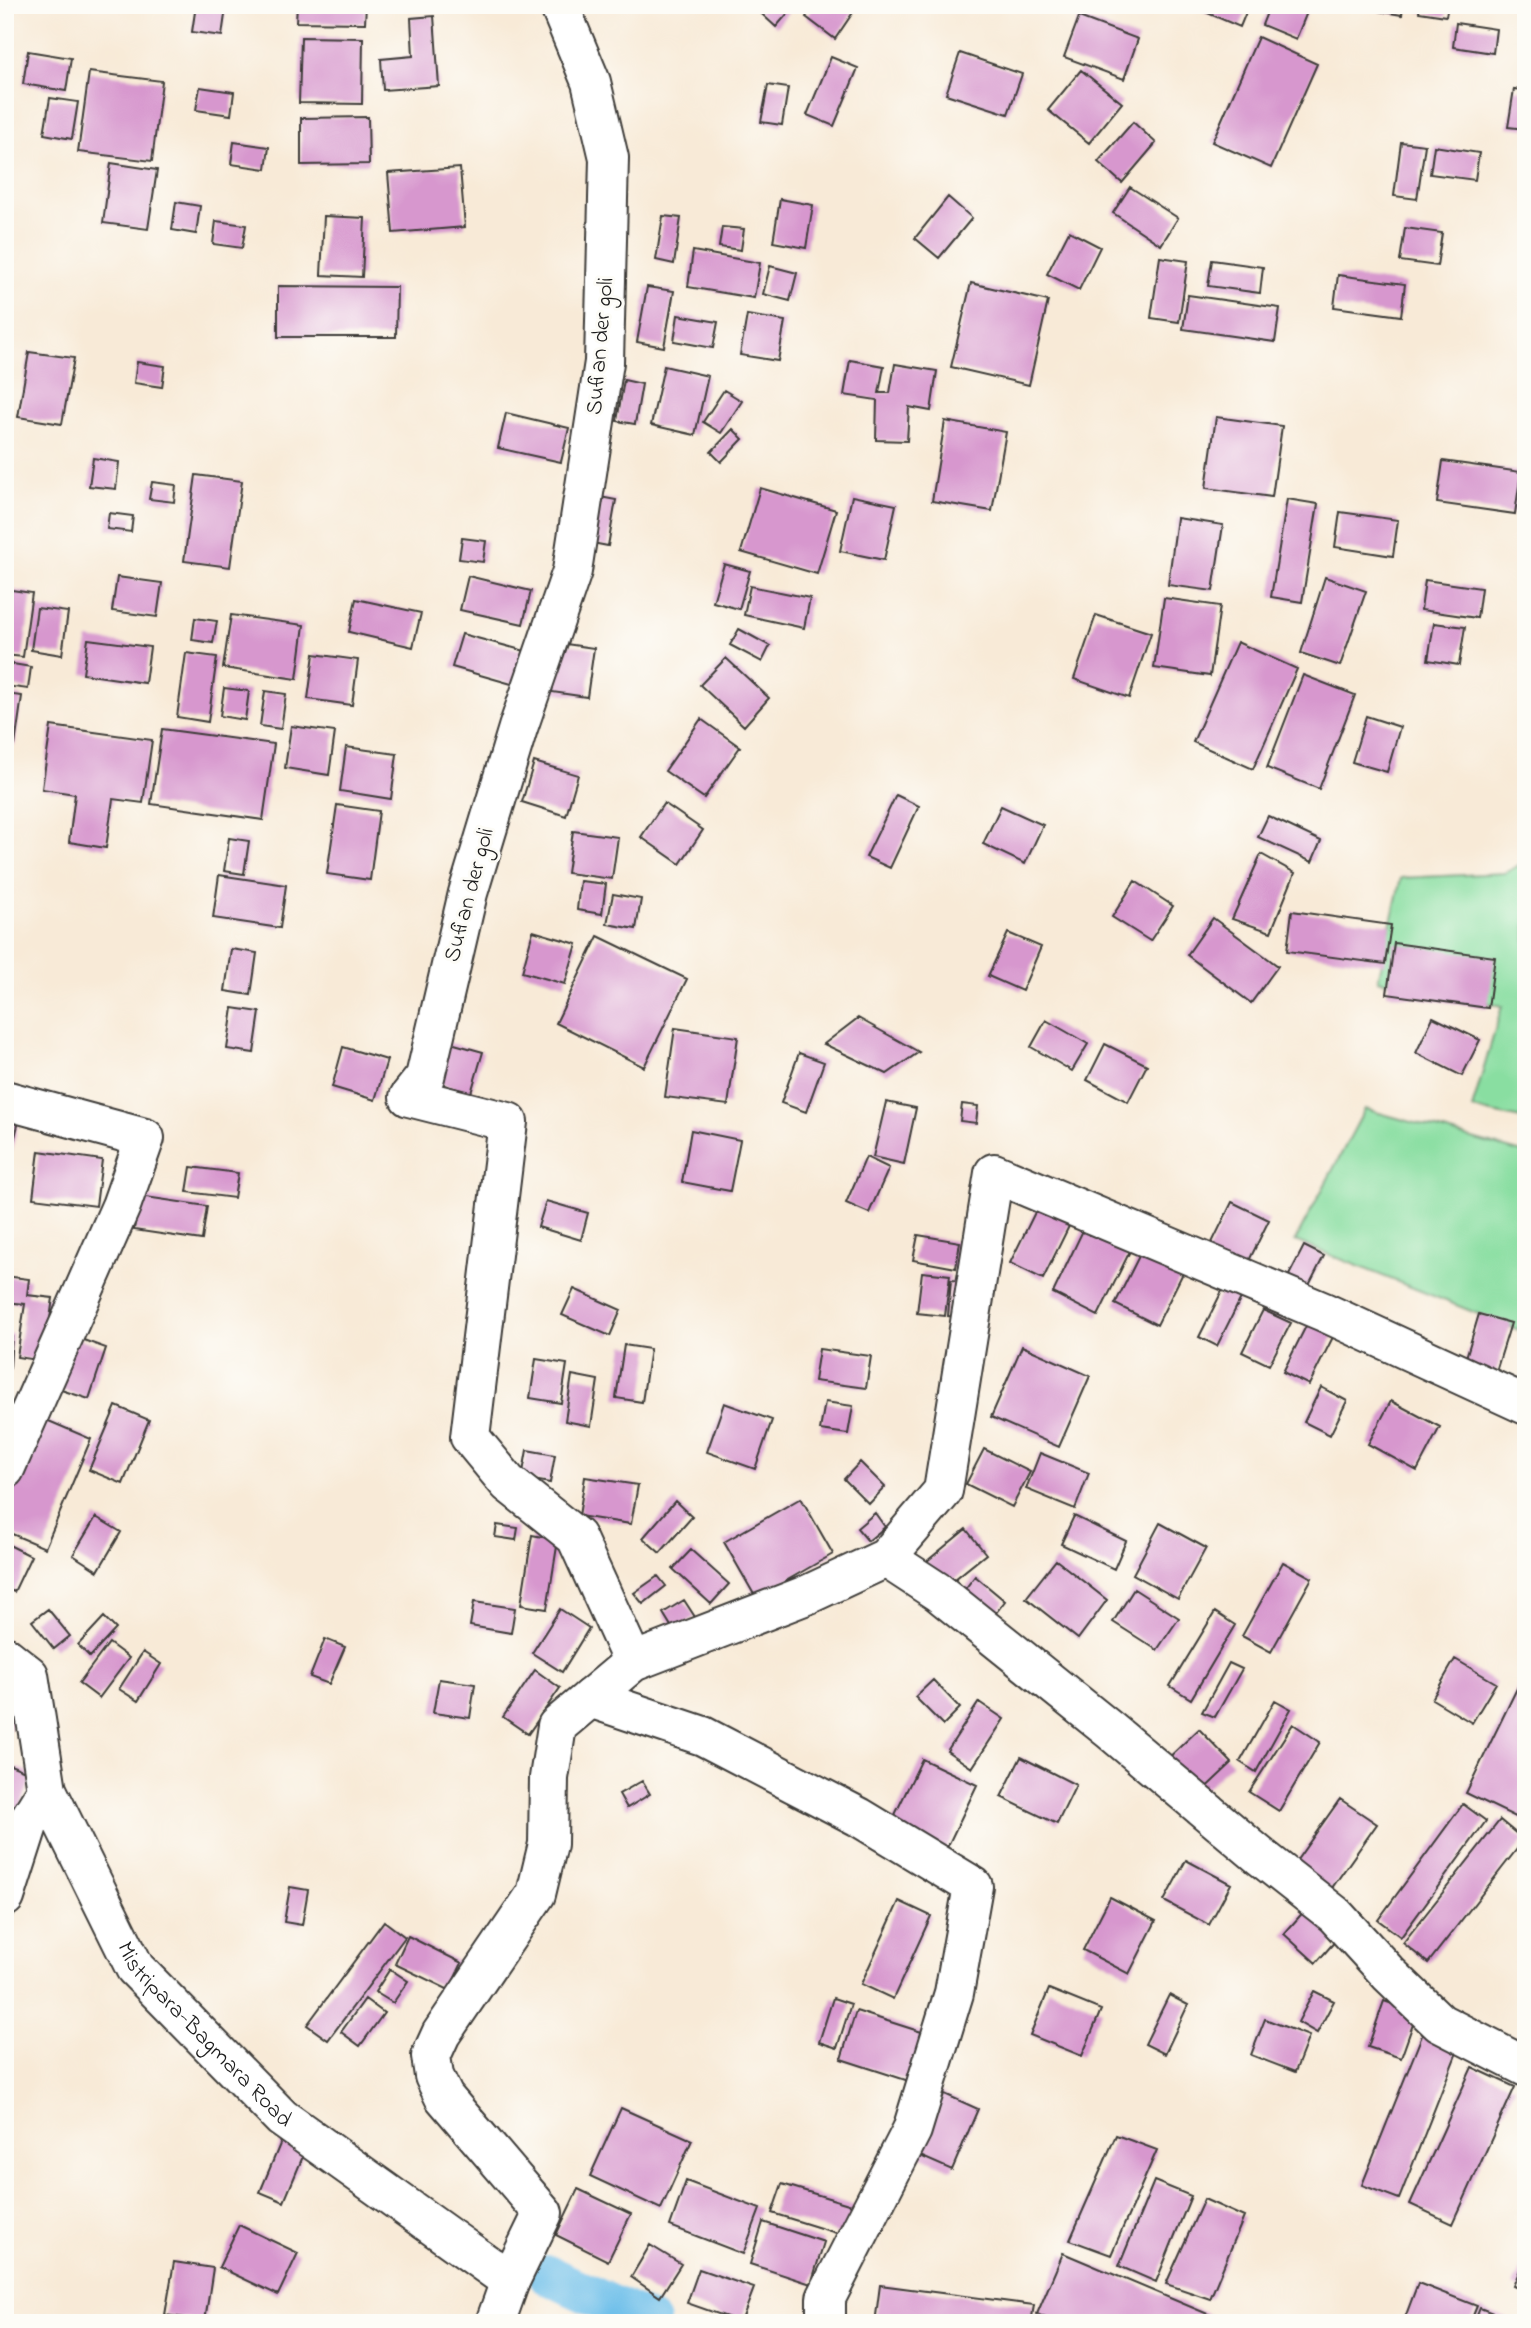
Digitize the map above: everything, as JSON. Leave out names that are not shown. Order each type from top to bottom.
[{"type":"street","name":"Sufian der goli","points":[[559,5],[591,82],[609,158],[604,362],[572,570],[518,728],[468,893],[425,1077],[409,1097],[508,1122],[470,1437],[508,1483],[576,1537],[633,1662]]},
{"type":"street","points":[[5,1100],[145,1138],[121,1206],[5,1469]]},
{"type":"street","points":[[495,2323],[510,2281],[543,2213],[444,2097],[434,2076],[431,2056],[457,2007],[536,1894],[548,1844],[549,1778],[557,1726],[633,1662],[808,1594],[886,1558],[943,1491],[994,1173],[1324,1312],[1526,1405]]},
{"type":"street","points":[[886,1558],[938,1592],[1335,1915],[1389,1974],[1440,2023],[1526,2067]]},
{"type":"street","name":"Mistripara-Bagmara Road","points":[[5,1656],[29,1675],[47,1790],[135,1968],[282,2118],[510,2281]]},
{"type":"street","points":[[590,1698],[704,1736],[859,1817],[973,1886],[954,1993],[912,2130],[826,2298],[826,2323]]},
{"type":"street","points":[[5,1897],[32,1816],[47,1790]]},
{"type":"green space","points":[[1526,861],[1526,1120],[1472,1109],[1502,1006],[1378,980],[1401,878],[1505,873]]},
{"type":"green space","points":[[1365,1109],[1526,1154],[1526,1333],[1295,1241]]},
{"type":"building","points":[[196,5],[226,8],[222,36],[192,32]]},
{"type":"building","points":[[297,5],[366,5],[365,23],[296,22]]},
{"type":"building","points":[[752,5],[795,5],[776,27]]},
{"type":"building","points":[[814,5],[858,5],[835,39],[806,17]]},
{"type":"building","points":[[1189,5],[1249,5],[1240,27]]},
{"type":"building","points":[[1270,5],[1310,5],[1296,39],[1262,25]]},
{"type":"building","points":[[1343,5],[1403,5],[1402,15]]},
{"type":"building","points":[[1420,5],[1448,5],[1446,16],[1419,12]]},
{"type":"building","points":[[434,16],[439,86],[383,90],[381,59],[413,56],[411,18]]},
{"type":"building","points":[[1079,17],[1138,39],[1124,79],[1064,57]]},
{"type":"building","points":[[1456,23],[1496,29],[1493,53],[1453,47]]},
{"type":"building","points":[[301,37],[363,38],[362,104],[299,103]]},
{"type":"building","points":[[1258,37],[1317,64],[1271,168],[1212,142]]},
{"type":"building","points":[[28,51],[71,58],[66,91],[23,84]]},
{"type":"building","points":[[960,53],[1022,74],[1008,114],[946,94]]},
{"type":"building","points":[[831,57],[858,68],[834,126],[807,115]]},
{"type":"building","points":[[1081,70],[1122,103],[1089,143],[1048,110]]},
{"type":"building","points":[[89,72],[162,81],[152,161],[78,152]]},
{"type":"building","points":[[5,77],[11,78],[8,112],[5,111]]},
{"type":"building","points":[[768,85],[788,88],[782,125],[761,122]]},
{"type":"building","points":[[200,87],[234,92],[231,115],[196,110]]},
{"type":"building","points":[[1514,89],[1526,91],[1526,129],[1508,127]]},
{"type":"building","points":[[50,98],[78,102],[72,139],[44,134]]},
{"type":"building","points":[[368,117],[369,164],[301,165],[301,118]]},
{"type":"building","points":[[1133,122],[1156,143],[1122,183],[1098,162]]},
{"type":"building","points":[[234,142],[269,147],[266,169],[231,164]]},
{"type":"building","points":[[1401,142],[1425,145],[1417,199],[1394,196]]},
{"type":"building","points":[[1434,146],[1479,153],[1475,180],[1430,174]]},
{"type":"building","points":[[111,163],[157,170],[148,229],[103,223]]},
{"type":"building","points":[[460,168],[465,227],[393,233],[388,173]]},
{"type":"building","points":[[1130,187],[1178,218],[1161,245],[1113,213]]},
{"type":"building","points":[[948,197],[972,218],[939,258],[915,238]]},
{"type":"building","points":[[780,199],[813,205],[806,248],[773,242]]},
{"type":"building","points":[[176,202],[200,206],[196,234],[172,230]]},
{"type":"building","points":[[324,216],[365,218],[362,277],[321,275]]},
{"type":"building","points":[[663,216],[681,218],[674,264],[656,260]]},
{"type":"building","points":[[216,221],[246,225],[242,248],[213,244]]},
{"type":"building","points":[[722,227],[744,229],[741,250],[719,247]]},
{"type":"building","points":[[1405,228],[1442,233],[1437,266],[1400,261]]},
{"type":"building","points":[[1069,231],[1100,247],[1079,290],[1047,274]]},
{"type":"building","points":[[693,251],[760,263],[754,298],[688,287]]},
{"type":"building","points":[[1160,257],[1188,261],[1179,322],[1151,318]]},
{"type":"building","points":[[1212,260],[1263,267],[1260,293],[1208,286]]},
{"type":"building","points":[[770,266],[797,273],[790,301],[763,294]]},
{"type":"building","points":[[1338,275],[1405,284],[1401,316],[1334,307]]},
{"type":"building","points":[[971,283],[1048,301],[1029,385],[951,367]]},
{"type":"building","points":[[278,286],[397,287],[396,337],[278,337]]},
{"type":"building","points":[[647,287],[674,291],[664,347],[637,342]]},
{"type":"building","points":[[1188,295],[1280,308],[1275,342],[1183,329]]},
{"type":"building","points":[[678,315],[718,322],[713,348],[674,341]]},
{"type":"building","points":[[747,315],[785,321],[778,361],[740,355]]},
{"type":"building","points":[[29,352],[74,358],[62,424],[18,417]]},
{"type":"building","points":[[850,360],[884,366],[879,393],[890,393],[895,364],[937,371],[931,411],[909,407],[907,441],[876,440],[877,400],[844,395]]},
{"type":"building","points":[[137,362],[165,366],[162,387],[134,383]]},
{"type":"building","points":[[664,366],[708,376],[695,435],[651,425]]},
{"type":"building","points":[[624,380],[642,384],[635,424],[617,421]]},
{"type":"building","points":[[724,390],[742,401],[721,433],[703,422]]},
{"type":"building","points":[[506,413],[569,428],[561,462],[498,448]]},
{"type":"building","points":[[1216,417],[1282,426],[1272,497],[1206,488]]},
{"type":"building","points":[[945,421],[1006,432],[992,511],[932,501]]},
{"type":"building","points":[[733,429],[743,439],[721,462],[711,452]]},
{"type":"building","points":[[93,458],[119,462],[116,489],[89,486]]},
{"type":"building","points":[[1443,461],[1521,472],[1515,514],[1437,503]]},
{"type":"building","points":[[196,475],[242,481],[230,567],[184,561]]},
{"type":"building","points":[[152,482],[176,485],[174,502],[149,499]]},
{"type":"building","points":[[760,488],[836,510],[817,574],[741,552]]},
{"type":"building","points":[[595,496],[616,500],[608,546],[587,542]]},
{"type":"building","points":[[852,496],[896,505],[884,560],[840,551]]},
{"type":"building","points":[[1287,499],[1318,504],[1302,602],[1271,597]]},
{"type":"building","points":[[1340,512],[1398,520],[1393,556],[1335,547]]},
{"type":"building","points":[[109,513],[133,516],[131,532],[107,529]]},
{"type":"building","points":[[1177,518],[1223,525],[1213,591],[1168,585]]},
{"type":"building","points":[[462,538],[486,541],[483,562],[459,559]]},
{"type":"building","points":[[724,564],[750,571],[739,609],[713,602]]},
{"type":"building","points":[[468,576],[531,591],[523,624],[460,610]]},
{"type":"building","points":[[117,577],[162,583],[157,617],[112,611]]},
{"type":"building","points":[[1325,577],[1366,591],[1340,666],[1301,653]]},
{"type":"building","points":[[1425,580],[1481,588],[1477,618],[1421,610]]},
{"type":"building","points":[[750,586],[810,598],[804,628],[744,615]]},
{"type":"building","points":[[5,589],[32,593],[23,657],[5,655]]},
{"type":"building","points":[[1164,598],[1220,606],[1210,676],[1154,668]]},
{"type":"building","points":[[356,599],[421,613],[413,647],[349,632]]},
{"type":"building","points":[[37,608],[68,612],[62,655],[31,650]]},
{"type":"building","points":[[231,615],[304,625],[297,679],[223,668]]},
{"type":"building","points":[[1096,615],[1151,633],[1129,698],[1074,679]]},
{"type":"building","points":[[195,618],[217,621],[213,643],[192,640]]},
{"type":"building","points":[[1434,623],[1465,627],[1459,665],[1428,660]]},
{"type":"building","points":[[739,629],[770,646],[762,662],[730,645]]},
{"type":"building","points":[[462,634],[525,651],[515,685],[452,667]]},
{"type":"building","points":[[88,639],[150,647],[145,683],[83,674]]},
{"type":"building","points":[[1237,642],[1297,669],[1253,769],[1193,742]]},
{"type":"building","points":[[559,643],[594,648],[587,697],[552,692]]},
{"type":"building","points":[[186,653],[217,657],[208,722],[177,717]]},
{"type":"building","points":[[314,654],[358,660],[352,705],[308,699]]},
{"type":"building","points":[[726,658],[769,698],[744,726],[700,685]]},
{"type":"building","points":[[7,663],[31,667],[28,689],[5,686]]},
{"type":"building","points":[[1303,675],[1355,695],[1319,789],[1267,768]]},
{"type":"building","points":[[224,688],[249,691],[245,720],[220,716]]},
{"type":"building","points":[[265,691],[286,694],[281,729],[260,726]]},
{"type":"building","points":[[5,694],[22,696],[15,745],[5,744]]},
{"type":"building","points":[[1366,716],[1400,727],[1387,772],[1352,762]]},
{"type":"building","points":[[701,719],[740,747],[704,798],[665,771]]},
{"type":"building","points":[[51,726],[152,740],[143,803],[113,799],[106,848],[69,842],[75,794],[42,789]]},
{"type":"building","points":[[291,726],[335,732],[329,775],[285,768]]},
{"type":"building","points":[[162,729],[274,744],[263,820],[151,804]]},
{"type":"building","points":[[346,747],[397,754],[391,799],[340,791]]},
{"type":"building","points":[[534,762],[578,775],[566,816],[522,802]]},
{"type":"building","points":[[896,795],[919,806],[890,868],[866,857]]},
{"type":"building","points":[[664,803],[703,830],[680,864],[641,837]]},
{"type":"building","points":[[337,805],[379,811],[370,880],[327,874]]},
{"type":"building","points":[[1001,806],[1043,825],[1025,864],[983,844]]},
{"type":"building","points":[[1268,816],[1321,841],[1312,862],[1258,837]]},
{"type":"building","points":[[573,831],[618,837],[612,879],[567,873]]},
{"type":"building","points":[[229,838],[249,841],[244,874],[224,871]]},
{"type":"building","points":[[1261,854],[1295,873],[1271,932],[1232,919]]},
{"type":"building","points":[[219,875],[286,885],[280,928],[213,918]]},
{"type":"building","points":[[580,881],[606,884],[602,914],[577,910]]},
{"type":"building","points":[[1135,881],[1173,906],[1150,941],[1112,917]]},
{"type":"building","points":[[613,894],[641,899],[636,929],[607,924]]},
{"type":"building","points":[[1292,911],[1391,925],[1385,964],[1287,951]]},
{"type":"building","points":[[1213,918],[1278,966],[1251,1003],[1187,955]]},
{"type":"building","points":[[533,931],[577,944],[565,984],[522,972]]},
{"type":"building","points":[[1008,933],[1041,947],[1022,991],[988,976]]},
{"type":"building","points":[[598,936],[687,979],[644,1067],[556,1023]]},
{"type":"building","points":[[1394,943],[1495,957],[1488,1008],[1387,994]]},
{"type":"building","points":[[231,949],[257,953],[251,995],[225,991]]},
{"type":"building","points":[[233,1008],[260,1012],[254,1053],[227,1049]]},
{"type":"building","points":[[1433,1017],[1480,1040],[1462,1076],[1416,1053]]},
{"type":"building","points":[[858,1018],[919,1052],[887,1074],[824,1044]]},
{"type":"building","points":[[1046,1020],[1088,1044],[1072,1071],[1031,1047]]},
{"type":"building","points":[[675,1028],[738,1037],[728,1105],[665,1097]]},
{"type":"building","points":[[440,1040],[483,1052],[471,1093],[427,1080]]},
{"type":"building","points":[[1105,1044],[1147,1065],[1128,1102],[1087,1080]]},
{"type":"building","points":[[343,1047],[387,1060],[375,1100],[332,1087]]},
{"type":"building","points":[[799,1053],[824,1062],[806,1112],[781,1103]]},
{"type":"building","points":[[886,1102],[916,1108],[904,1164],[873,1157]]},
{"type":"building","points":[[962,1104],[978,1106],[976,1123],[960,1121]]},
{"type":"building","points":[[5,1113],[20,1117],[6,1173],[5,1173]]},
{"type":"building","points":[[691,1130],[740,1140],[730,1191],[682,1182]]},
{"type":"building","points":[[39,1151],[102,1160],[96,1206],[33,1198]]},
{"type":"building","points":[[866,1157],[889,1168],[869,1213],[846,1203]]},
{"type":"building","points":[[191,1167],[238,1173],[234,1198],[187,1192]]},
{"type":"building","points":[[139,1196],[207,1206],[202,1240],[134,1230]]},
{"type":"building","points":[[546,1201],[588,1213],[581,1240],[538,1227]]},
{"type":"building","points":[[1040,1202],[1073,1218],[1043,1279],[1010,1263]]},
{"type":"building","points":[[1232,1202],[1269,1220],[1240,1279],[1203,1261]]},
{"type":"building","points":[[1086,1224],[1132,1247],[1098,1316],[1053,1293]]},
{"type":"building","points":[[918,1235],[960,1242],[956,1268],[913,1260]]},
{"type":"building","points":[[1145,1244],[1187,1265],[1157,1325],[1115,1304]]},
{"type":"building","points":[[1304,1246],[1324,1256],[1304,1295],[1284,1285]]},
{"type":"building","points":[[922,1272],[950,1275],[945,1316],[917,1313]]},
{"type":"building","points":[[5,1276],[29,1279],[27,1295],[53,1298],[44,1361],[17,1357],[25,1304],[5,1302]]},
{"type":"building","points":[[951,1280],[973,1282],[968,1318],[948,1316]]},
{"type":"building","points":[[574,1289],[621,1310],[610,1336],[562,1315]]},
{"type":"building","points":[[1223,1289],[1241,1298],[1217,1346],[1199,1337]]},
{"type":"building","points":[[1315,1308],[1341,1321],[1309,1385],[1283,1372]]},
{"type":"building","points":[[1263,1310],[1291,1323],[1269,1365],[1242,1352]]},
{"type":"building","points":[[1479,1314],[1511,1323],[1490,1391],[1459,1381]]},
{"type":"building","points":[[5,1334],[12,1334],[10,1368],[5,1367]]},
{"type":"building","points":[[75,1337],[106,1348],[89,1399],[58,1389]]},
{"type":"building","points":[[624,1345],[650,1349],[642,1402],[616,1398]]},
{"type":"building","points":[[1022,1346],[1090,1376],[1059,1447],[991,1417]]},
{"type":"building","points":[[819,1349],[871,1356],[866,1388],[814,1381]]},
{"type":"building","points":[[536,1359],[567,1364],[561,1403],[530,1398]]},
{"type":"building","points":[[572,1375],[598,1380],[591,1426],[565,1421]]},
{"type":"building","points":[[1321,1387],[1347,1401],[1330,1435],[1304,1422]]},
{"type":"building","points":[[1391,1401],[1440,1427],[1417,1471],[1368,1444]]},
{"type":"building","points":[[825,1402],[853,1406],[848,1434],[820,1430]]},
{"type":"building","points":[[724,1403],[772,1420],[755,1469],[707,1452]]},
{"type":"building","points":[[116,1406],[149,1420],[123,1484],[89,1470]]},
{"type":"building","points":[[44,1419],[91,1439],[45,1548],[5,1531],[5,1508]]},
{"type":"building","points":[[984,1449],[1030,1472],[1012,1507],[966,1484]]},
{"type":"building","points":[[527,1450],[555,1455],[550,1483],[522,1478]]},
{"type":"building","points":[[1040,1453],[1089,1473],[1075,1509],[1026,1489]]},
{"type":"building","points":[[860,1462],[885,1487],[869,1504],[844,1479]]},
{"type":"building","points":[[585,1477],[638,1485],[631,1524],[579,1516]]},
{"type":"building","points":[[801,1498],[833,1554],[756,1598],[724,1542]]},
{"type":"building","points":[[675,1501],[692,1517],[660,1553],[643,1538]]},
{"type":"building","points":[[875,1513],[885,1527],[868,1541],[857,1528]]},
{"type":"building","points":[[1074,1516],[1126,1541],[1114,1569],[1061,1544]]},
{"type":"building","points":[[96,1517],[121,1532],[98,1571],[73,1555]]},
{"type":"building","points":[[1160,1523],[1206,1548],[1178,1599],[1133,1574]]},
{"type":"building","points":[[497,1525],[518,1528],[516,1540],[495,1537]]},
{"type":"building","points":[[966,1529],[986,1554],[945,1587],[926,1562]]},
{"type":"building","points":[[532,1535],[558,1540],[547,1609],[521,1605]]},
{"type":"building","points":[[5,1543],[31,1556],[14,1592],[5,1588]]},
{"type":"building","points":[[691,1550],[729,1584],[711,1604],[673,1569]]},
{"type":"building","points":[[1056,1560],[1107,1600],[1078,1639],[1026,1598]]},
{"type":"building","points":[[1283,1562],[1312,1578],[1271,1652],[1242,1636]]},
{"type":"building","points":[[658,1576],[666,1586],[643,1604],[634,1593]]},
{"type":"building","points":[[975,1576],[1005,1601],[989,1622],[959,1597]]},
{"type":"building","points":[[1134,1589],[1179,1618],[1157,1650],[1113,1622]]},
{"type":"building","points":[[684,1600],[695,1617],[674,1631],[663,1613]]},
{"type":"building","points":[[474,1602],[515,1608],[511,1633],[470,1626]]},
{"type":"building","points":[[48,1609],[70,1636],[54,1649],[32,1621]]},
{"type":"building","points":[[560,1609],[589,1628],[562,1672],[532,1653]]},
{"type":"building","points":[[1215,1612],[1235,1625],[1191,1699],[1170,1686]]},
{"type":"building","points":[[104,1617],[116,1629],[90,1657],[78,1645]]},
{"type":"building","points":[[325,1639],[345,1647],[329,1684],[310,1677]]},
{"type":"building","points":[[109,1643],[129,1658],[99,1698],[79,1683]]},
{"type":"building","points":[[143,1652],[161,1664],[138,1701],[119,1689]]},
{"type":"building","points":[[1455,1659],[1496,1683],[1472,1723],[1432,1699]]},
{"type":"building","points":[[1229,1663],[1242,1669],[1215,1717],[1202,1712]]},
{"type":"building","points":[[535,1670],[560,1688],[528,1734],[503,1717]]},
{"type":"building","points":[[1523,1676],[1526,1677],[1526,1822],[1466,1793]]},
{"type":"building","points":[[439,1679],[475,1684],[470,1718],[433,1713]]},
{"type":"building","points":[[933,1680],[960,1708],[943,1725],[915,1697]]},
{"type":"building","points":[[5,1683],[20,1687],[6,1745],[5,1745]]},
{"type":"building","points":[[1275,1700],[1291,1709],[1256,1772],[1240,1762]]},
{"type":"building","points":[[979,1702],[1004,1719],[972,1768],[947,1751]]},
{"type":"building","points":[[1293,1724],[1320,1742],[1279,1811],[1249,1792]]},
{"type":"building","points":[[1199,1729],[1232,1763],[1197,1796],[1165,1761]]},
{"type":"building","points":[[1021,1757],[1076,1785],[1057,1824],[1001,1797]]},
{"type":"building","points":[[922,1759],[977,1785],[944,1854],[889,1827]]},
{"type":"building","points":[[5,1763],[33,1774],[5,1847]]},
{"type":"building","points":[[642,1781],[650,1794],[627,1808],[619,1794]]},
{"type":"building","points":[[1340,1799],[1377,1824],[1329,1892],[1292,1867]]},
{"type":"building","points":[[1463,1804],[1486,1821],[1401,1937],[1378,1920]]},
{"type":"building","points":[[1500,1820],[1524,1840],[1428,1963],[1403,1943]]},
{"type":"building","points":[[1186,1860],[1231,1884],[1209,1925],[1164,1901]]},
{"type":"building","points":[[290,1887],[308,1890],[302,1925],[284,1922]]},
{"type":"building","points":[[1110,1897],[1156,1921],[1129,1974],[1083,1950]]},
{"type":"building","points":[[899,1901],[931,1916],[893,1999],[861,1984]]},
{"type":"building","points":[[1306,1909],[1338,1938],[1316,1963],[1284,1934]]},
{"type":"building","points":[[384,1921],[405,1937],[328,2040],[307,2025]]},
{"type":"building","points":[[408,1936],[462,1963],[449,1990],[395,1964]]},
{"type":"building","points":[[390,1969],[408,1981],[393,2003],[375,1992]]},
{"type":"building","points":[[1049,1989],[1101,2010],[1082,2056],[1030,2035]]},
{"type":"building","points":[[1314,1991],[1334,2001],[1317,2033],[1298,2022]]},
{"type":"building","points":[[1169,1995],[1188,2005],[1165,2054],[1145,2044]]},
{"type":"building","points":[[833,1998],[851,2004],[837,2048],[819,2042]]},
{"type":"building","points":[[365,1999],[384,2013],[360,2046],[341,2032]]},
{"type":"building","points":[[1384,2001],[1417,2013],[1401,2058],[1368,2047]]},
{"type":"building","points":[[856,2011],[934,2036],[918,2084],[841,2059]]},
{"type":"building","points":[[1265,2019],[1309,2036],[1295,2072],[1251,2055]]},
{"type":"building","points":[[1423,2033],[1459,2047],[1399,2199],[1362,2185]]},
{"type":"building","points":[[1472,2067],[1515,2087],[1453,2224],[1410,2204]]},
{"type":"building","points":[[938,2091],[978,2109],[952,2170],[911,2152]]},
{"type":"building","points":[[621,2108],[692,2140],[661,2209],[590,2176]]},
{"type":"building","points":[[285,2132],[309,2142],[284,2202],[260,2192]]},
{"type":"building","points":[[1116,2135],[1157,2150],[1111,2255],[1070,2240]]},
{"type":"building","points":[[686,2181],[760,2209],[743,2254],[670,2226]]},
{"type":"building","points":[[1154,2181],[1191,2196],[1156,2282],[1119,2266]]},
{"type":"building","points":[[782,2184],[855,2206],[846,2236],[772,2213]]},
{"type":"building","points":[[578,2189],[631,2214],[608,2261],[556,2235]]},
{"type":"building","points":[[1204,2199],[1244,2217],[1210,2299],[1166,2284]]},
{"type":"building","points":[[763,2222],[824,2242],[811,2284],[750,2264]]},
{"type":"building","points":[[239,2225],[298,2253],[278,2295],[219,2267]]},
{"type":"building","points":[[650,2245],[681,2264],[660,2297],[631,2277]]},
{"type":"building","points":[[1063,2253],[1229,2323],[1056,2323],[1037,2314]]},
{"type":"building","points":[[1526,2256],[1526,2292],[1513,2286]]},
{"type":"building","points":[[174,2262],[213,2268],[205,2321],[165,2315]]},
{"type":"building","points":[[699,2269],[754,2288],[741,2322],[687,2303]]},
{"type":"building","points":[[1418,2283],[1477,2306],[1470,2323],[1403,2323]]},
{"type":"building","points":[[880,2285],[1034,2305],[1031,2323],[875,2323]]},
{"type":"building","points":[[1480,2308],[1518,2323],[1474,2323]]},
{"type":"waterway","points":[[548,2275],[650,2323]]}]
